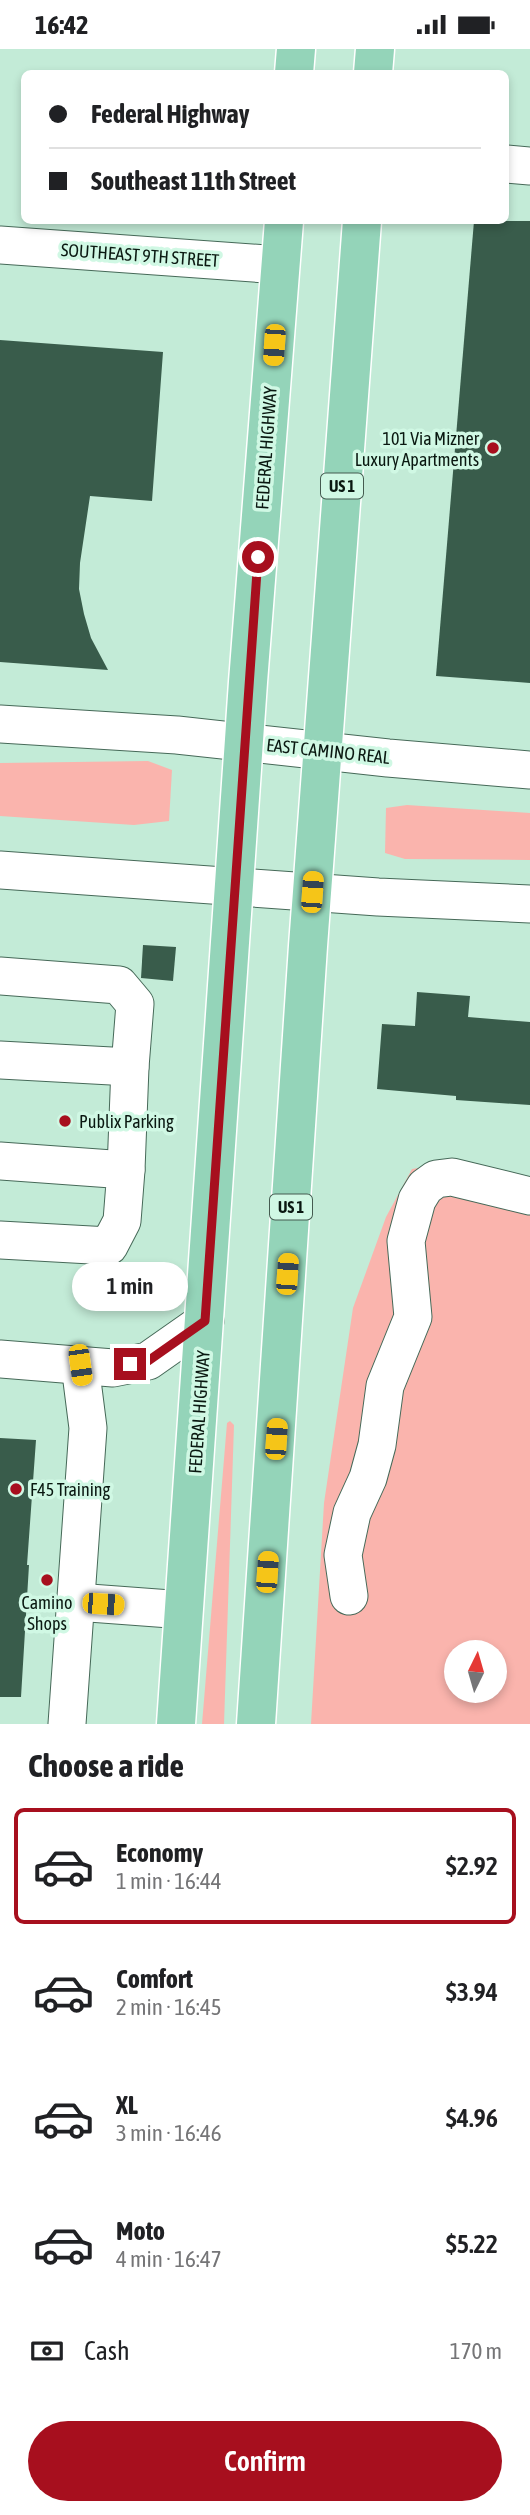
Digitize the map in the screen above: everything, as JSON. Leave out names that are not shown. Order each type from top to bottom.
[{"type":"main road","points":[[294,70],[296,49]]},
{"type":"main road","points":[[373,70],[375,49]]},
{"type":"main road","name":"FEDERAL HIGHWAY","points":[[176,1724],[244,742],[284,224]]},
{"type":"main road","name":"US 1","points":[[256,1724],[312,892],[362,224]]},
{"type":"street","points":[[509,164],[530,166]]},
{"type":"street","name":"SOUTHEAST 9TH STREET","points":[[0,245],[280,265]]},
{"type":"street","name":"EAST CAMINO REAL","points":[[0,724],[177,735],[530,770]]},
{"type":"street","points":[[0,870],[530,904]]},
{"type":"street","points":[[0,976],[119,985],[135,1004],[122,1221],[109,1246],[0,1240]]},
{"type":"street","points":[[0,1060],[130,1067]]},
{"type":"street","points":[[0,1161],[127,1170]]},
{"type":"street","points":[[349,1596],[343,1555],[352,1514],[368,1478],[377,1445],[385,1387],[413,1317],[406,1241],[417,1201],[425,1187],[436,1179],[452,1177],[530,1196]]},
{"type":"street","points":[[0,1359],[113,1368],[148,1361],[205,1321]]},
{"type":"street","points":[[67,1724],[88,1428],[80,1365]]},
{"type":"street","points":[[76,1602],[184,1610]]},
{"type":"shaded area","points":[[148,761],[172,770],[169,821],[134,825],[0,816],[0,763]]},
{"type":"shaded area","points":[[407,805],[530,813],[530,860],[405,859],[385,853],[386,808]]},
{"type":"shaded area","points":[[448,1163],[530,1180],[530,1724],[311,1724],[324,1503],[353,1308],[386,1217],[412,1169]]},
{"type":"shaded area","points":[[230,1421],[234,1425],[224,1724],[202,1724],[227,1423]]},
{"type":"building","name":"101 Via Mizner Luxury Apartments","points":[[530,221],[530,683],[436,676],[474,224]]},
{"type":"building","points":[[0,340],[163,352],[152,501],[90,496],[79,589],[91,638],[108,670],[0,662]]},
{"type":"building","points":[[143,945],[176,947],[173,981],[141,978]]},
{"type":"building","points":[[417,992],[470,996],[468,1017],[530,1022],[530,1105],[456,1100],[456,1096],[377,1089],[382,1024],[415,1026]]},
{"type":"building","points":[[119,1265],[153,1267],[151,1300],[118,1299]]},
{"type":"building","points":[[0,1438],[36,1440],[21,1697],[0,1697]]},
{"type":"place","name":"101 Via Mizner Luxury Apartments","points":[[493,448]]},
{"type":"place","name":"Publix Parking","points":[[65,1121]]},
{"type":"place","name":"F45 Training","points":[[16,1489]]},
{"type":"place","name":"Camino Shops","points":[[47,1580]]},
{"type":"route","points":[[130,1364],[148,1361],[205,1321],[258,557]]}]
